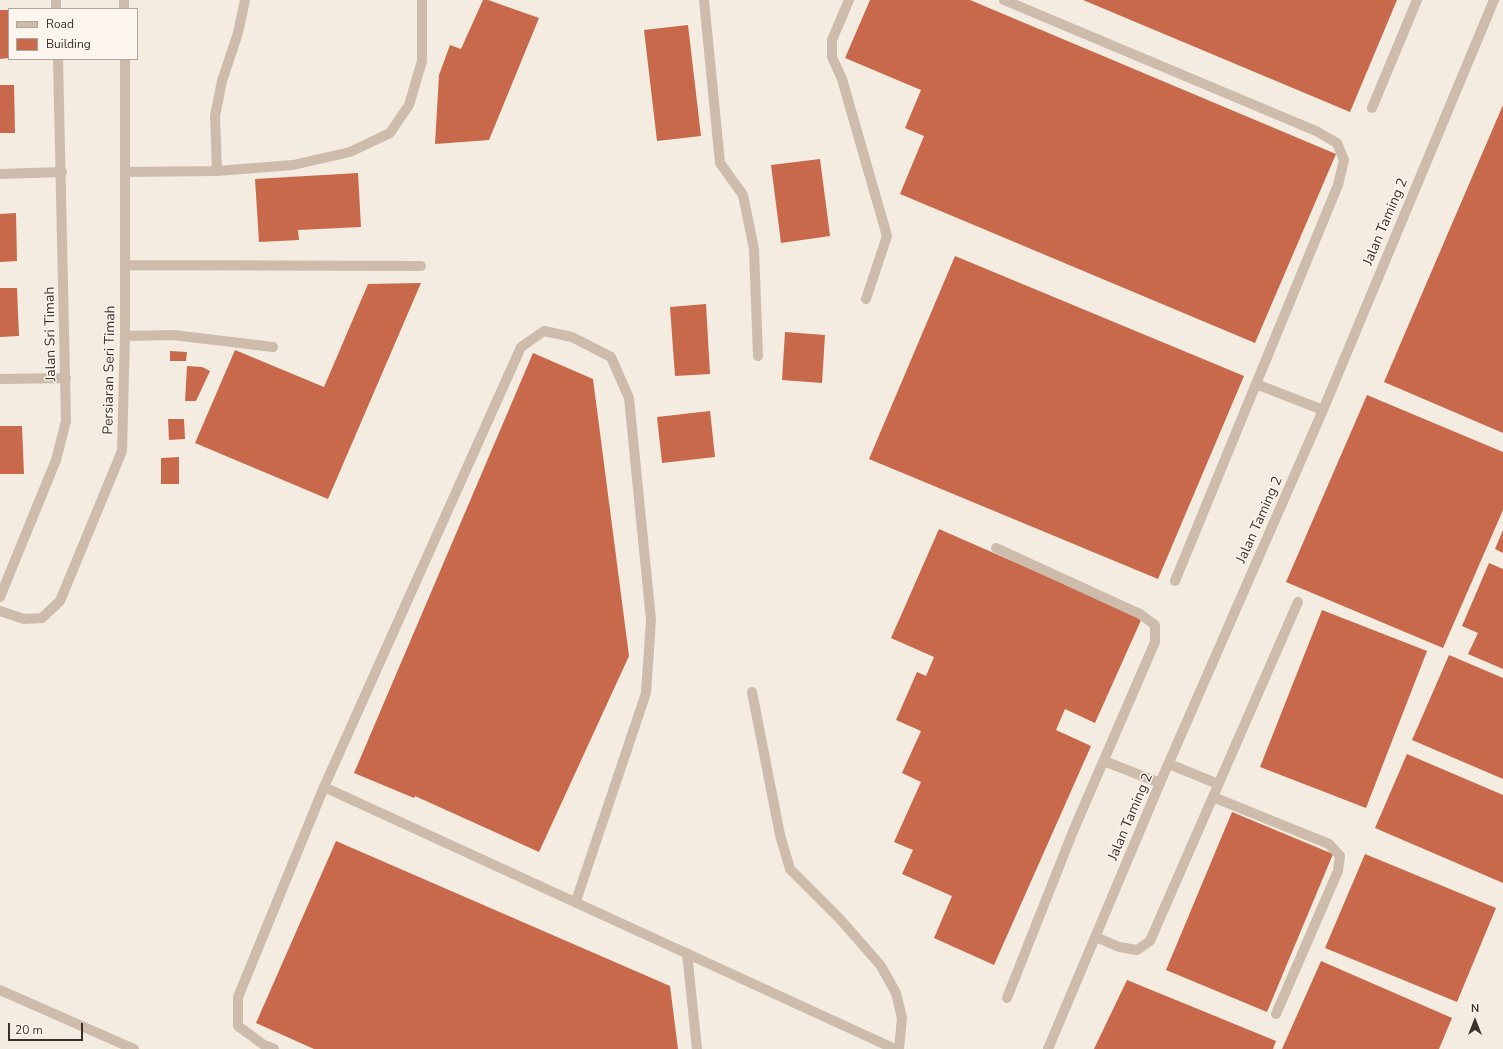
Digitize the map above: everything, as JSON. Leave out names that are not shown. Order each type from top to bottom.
[{"type":"street","points":[[218,171],[215,116],[222,81],[238,33],[245,0]]},
{"type":"street","points":[[125,172],[218,171],[294,165],[350,152],[390,133],[409,105],[422,61],[422,0]]},
{"type":"street","points":[[704,0],[720,162],[743,195],[754,249],[758,356]]},
{"type":"street","points":[[849,0],[832,40],[832,56],[842,79],[887,236],[866,299]]},
{"type":"street","points":[[1004,0],[1316,131],[1337,143],[1344,160],[1338,185],[1176,581]]},
{"type":"street","points":[[1372,108],[1417,0]]},
{"type":"street","name":"Jalan Taming 2","points":[[1048,1049],[1160,783],[1323,410],[1494,0]]},
{"type":"street","name":"Jalan Sri Timah","points":[[0,597],[56,460],[66,421],[62,172],[58,60]]},
{"type":"street","name":"Persiaran Seri Timah","points":[[0,611],[24,619],[42,618],[60,601],[122,451],[125,336],[125,60]]},
{"type":"street","points":[[0,174],[62,172]]},
{"type":"street","points":[[125,265],[420,266]]},
{"type":"street","points":[[274,1049],[264,1045],[238,1026],[238,997],[324,787],[521,347],[544,331],[572,337],[611,357],[629,398],[651,620],[646,693],[576,901]]},
{"type":"street","points":[[125,336],[173,335],[273,347]]},
{"type":"street","points":[[0,379],[66,378]]},
{"type":"street","points":[[1256,384],[1323,410]]},
{"type":"street","points":[[996,548],[1140,614],[1155,625],[1155,642],[1074,829],[1007,998]]},
{"type":"street","points":[[1096,937],[1120,947],[1137,950],[1150,941],[1298,602]]},
{"type":"street","points":[[752,692],[780,835],[790,869],[840,919],[881,966],[896,993],[902,1018],[900,1049]]},
{"type":"street","points":[[1104,760],[1160,783]]},
{"type":"street","points":[[1169,764],[1218,784]]},
{"type":"street","points":[[324,787],[576,901],[895,1049]]},
{"type":"street","points":[[1213,797],[1329,844],[1340,856],[1338,871],[1276,1014]]},
{"type":"street","points":[[688,953],[697,1049]]},
{"type":"street","points":[[0,990],[134,1049]]},
{"type":"building","points":[[483,0],[488,0],[539,18],[489,140],[435,144],[439,75],[450,45],[461,49]]},
{"type":"building","points":[[870,0],[970,0],[1336,154],[1255,343],[900,194],[924,136],[905,128],[921,90],[845,58]]},
{"type":"building","points":[[1083,0],[1397,0],[1350,112]]},
{"type":"building","points":[[0,10],[8,10],[8,58],[0,59]]},
{"type":"building","points":[[688,25],[701,136],[657,141],[644,30]]},
{"type":"building","points":[[0,85],[14,85],[15,133],[0,133]]},
{"type":"building","points":[[1503,105],[1503,433],[1384,382]]},
{"type":"building","points":[[820,159],[830,236],[781,243],[771,165]]},
{"type":"building","points":[[358,173],[361,227],[298,230],[299,240],[259,242],[255,179]]},
{"type":"building","points":[[16,213],[17,261],[0,262],[0,214]]},
{"type":"building","points":[[955,256],[1244,376],[1158,579],[869,459]]},
{"type":"building","points":[[421,283],[328,499],[195,443],[235,350],[324,387],[368,284]]},
{"type":"building","points":[[0,288],[17,288],[19,336],[0,337]]},
{"type":"building","points":[[706,304],[710,374],[675,376],[670,307]]},
{"type":"building","points":[[785,332],[825,335],[822,383],[782,380]]},
{"type":"building","points":[[170,351],[187,352],[186,361],[170,361]]},
{"type":"building","points":[[533,353],[593,379],[629,656],[539,852],[415,796],[414,798],[354,773]]},
{"type":"building","points":[[187,366],[202,367],[210,371],[196,401],[185,401]]},
{"type":"building","points":[[1367,395],[1503,452],[1503,510],[1443,648],[1286,582]]},
{"type":"building","points":[[710,411],[715,457],[662,463],[657,417]]},
{"type":"building","points":[[168,419],[184,419],[185,439],[169,440]]},
{"type":"building","points":[[0,426],[22,426],[24,474],[0,474]]},
{"type":"building","points":[[179,457],[179,484],[161,484],[161,458]]},
{"type":"building","points":[[939,529],[1142,618],[1095,723],[1065,709],[1056,730],[1091,746],[994,965],[934,938],[952,896],[902,874],[913,850],[894,842],[921,782],[902,773],[921,731],[896,720],[917,672],[926,676],[934,657],[891,638]]},
{"type":"building","points":[[1503,530],[1503,553],[1495,549]]},
{"type":"building","points":[[1489,563],[1503,569],[1503,669],[1468,654],[1478,633],[1462,626]]},
{"type":"building","points":[[1322,610],[1427,651],[1366,808],[1260,767]]},
{"type":"building","points":[[1449,655],[1503,678],[1503,779],[1412,740]]},
{"type":"building","points":[[1407,754],[1503,795],[1503,883],[1375,828]]},
{"type":"building","points":[[1232,812],[1333,854],[1267,1012],[1166,970]]},
{"type":"building","points":[[336,841],[670,986],[678,1049],[314,1049],[256,1023]]},
{"type":"building","points":[[1365,854],[1496,908],[1457,1002],[1325,948]]},
{"type":"building","points":[[1321,961],[1452,1018],[1439,1049],[1282,1049]]},
{"type":"building","points":[[1127,980],[1276,1041],[1273,1049],[1094,1049]]}]
